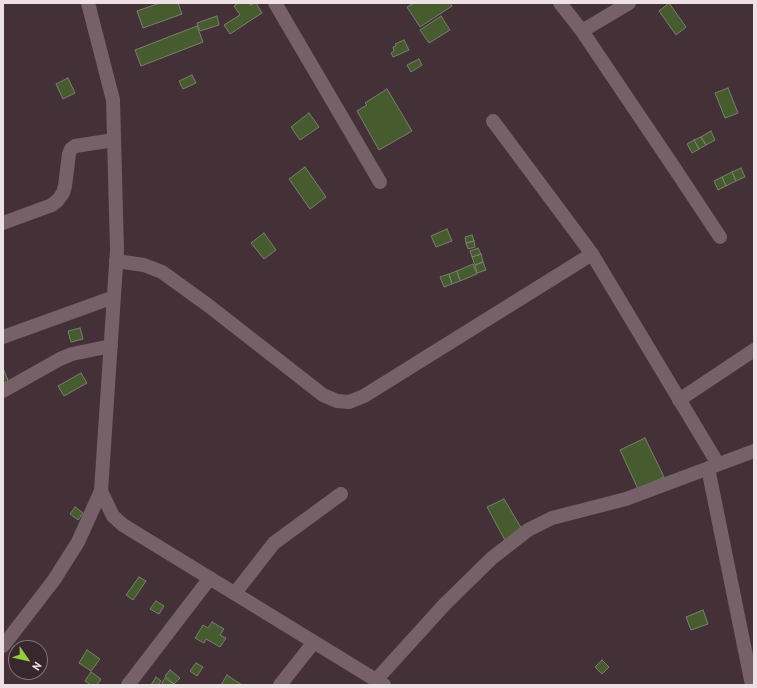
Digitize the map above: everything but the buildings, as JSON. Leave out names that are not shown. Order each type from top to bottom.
[{"type":"street","points":[[3,646],[54,580],[78,542],[101,490],[116,261],[113,100],[88,3]]},
{"type":"street","points":[[275,3],[380,182]]},
{"type":"street","points":[[560,3],[582,32],[676,169],[720,237]]},
{"type":"street","points":[[582,32],[629,3]]},
{"type":"street","points":[[493,121],[592,254],[679,400],[713,466],[752,685]]},
{"type":"street","points":[[3,223],[52,205],[58,200],[63,193],[65,186],[69,154],[71,149],[75,146],[114,140]]},
{"type":"street","points":[[116,261],[144,265],[162,272],[209,306],[323,394],[337,401],[349,402],[370,392],[592,254]]},
{"type":"street","points":[[3,337],[114,297]]},
{"type":"street","points":[[3,391],[60,359],[72,354],[111,346]]},
{"type":"street","points":[[679,400],[754,350]]},
{"type":"street","points":[[101,490],[113,516],[123,525],[380,683],[445,604],[492,558],[528,530],[552,518],[626,499],[754,451]]},
{"type":"street","points":[[235,593],[274,543],[341,494]]},
{"type":"street","points":[[128,685],[210,578]]},
{"type":"street","points":[[280,685],[314,642]]}]
